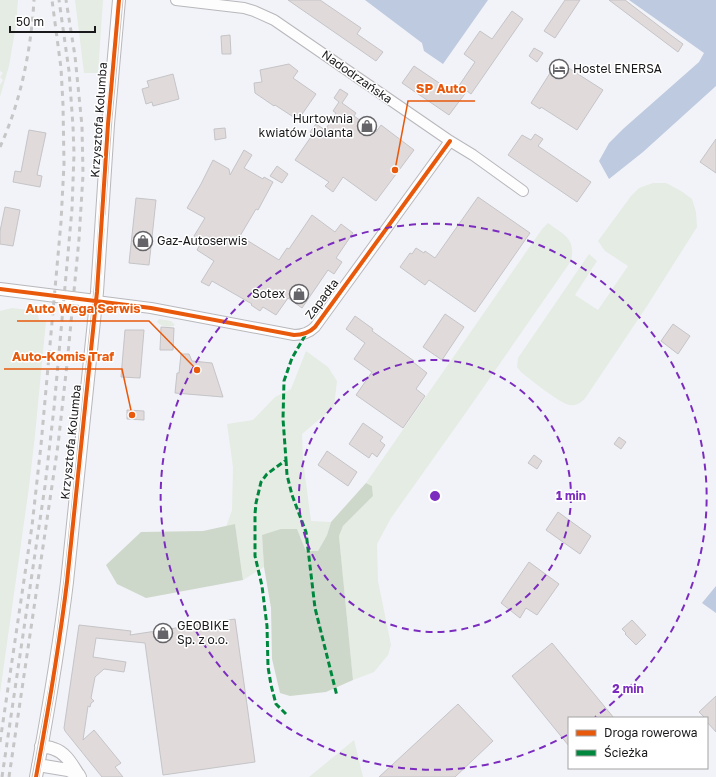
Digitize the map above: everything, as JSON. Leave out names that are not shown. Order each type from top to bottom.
[{"type":"street","name":"Krzysztofa Kolumba","points":[[36,777],[62,626],[96,301],[110,102],[120,0]]},
{"type":"street","name":"Nadodrzańska","points":[[176,0],[234,6],[254,10],[274,20],[450,141],[474,155],[524,191]]},
{"type":"street","name":"Zapadła","points":[[96,301],[151,308],[294,335],[306,334],[315,327],[450,141]]},
{"type":"street","points":[[0,289],[96,301]]},
{"type":"street","points":[[41,746],[53,748],[62,754],[80,776]]},
{"type":"street","points":[[38,765],[68,770],[80,776]]},
{"type":"shaded area","points":[[0,0],[18,0],[16,25],[9,66],[0,97],[0,85],[3,80],[0,77],[3,73],[0,71]]},
{"type":"shaded area","points":[[75,0],[103,0],[98,73],[84,73]]},
{"type":"shaded area","points":[[653,183],[666,183],[692,199],[696,212],[697,227],[647,306],[586,397],[577,404],[570,405],[545,391],[521,372],[517,367],[518,358],[589,254],[597,261],[575,295],[598,310],[628,266],[605,251],[598,241],[631,196],[639,188]]},
{"type":"shaded area","points":[[548,223],[564,234],[570,242],[572,247],[571,261],[391,518],[377,544],[378,581],[391,645],[388,655],[374,672],[353,680],[339,536],[343,526],[373,496],[372,486],[366,483],[542,229]]},
{"type":"shaded area","points":[[12,308],[37,311],[39,320],[46,321],[29,487],[0,693],[0,311]]},
{"type":"shaded area","points":[[159,319],[171,321],[175,325],[163,326],[157,322]]},
{"type":"shaded area","points":[[306,351],[328,367],[337,381],[334,407],[302,434],[303,460],[311,521],[331,522],[327,535],[318,551],[306,551],[297,529],[262,535],[264,567],[243,580],[235,525],[226,527],[232,510],[233,467],[227,424],[253,420],[275,397],[291,389]]},
{"type":"shaded area","points":[[354,740],[363,777],[309,777]]},
{"type":"green space","points":[[366,483],[372,486],[373,496],[343,526],[339,536],[353,680],[326,692],[290,696],[280,693],[272,659],[271,608],[264,567],[262,535],[281,529],[297,529],[306,551],[318,551],[327,535],[331,522]]},
{"type":"green space","points":[[235,524],[243,580],[146,598],[117,584],[106,565],[141,532],[203,531]]},
{"type":"water","points":[[365,0],[488,0],[443,64],[424,51],[422,43]]},
{"type":"water","points":[[629,0],[716,0],[716,86],[643,152],[609,179],[599,161],[609,143],[699,62],[704,53]]},
{"type":"water","points":[[716,586],[716,613],[702,603]]},
{"type":"building","points":[[288,0],[320,0],[361,28],[357,34],[383,52],[376,61]]},
{"type":"building","points":[[565,0],[580,0],[555,38],[544,31]]},
{"type":"building","points":[[609,0],[625,0],[683,44],[678,52]]},
{"type":"building","points":[[512,11],[523,19],[471,94],[467,91],[449,115],[402,83],[414,66],[454,93],[475,62],[464,54],[480,31],[492,39]]},
{"type":"building","points":[[230,35],[231,54],[222,54],[221,36]]},
{"type":"building","points":[[534,48],[543,53],[537,62],[529,56]]},
{"type":"building","points":[[559,59],[568,65],[567,67],[603,90],[577,130],[541,107],[540,109],[531,103]]},
{"type":"building","points":[[289,64],[298,71],[293,78],[316,94],[298,120],[255,93],[254,83],[262,82],[260,70]]},
{"type":"building","points":[[173,74],[179,99],[153,106],[152,102],[146,104],[142,89],[149,87],[147,81]]},
{"type":"building","points":[[340,89],[348,94],[342,103],[356,113],[354,116],[376,132],[381,125],[414,150],[376,201],[343,177],[333,192],[325,186],[329,182],[295,160],[313,134],[310,132],[316,124],[325,130],[336,113],[333,111],[339,102],[334,98]]},
{"type":"building","points":[[225,128],[226,138],[215,140],[214,129]]},
{"type":"building","points":[[29,130],[46,133],[37,175],[42,176],[40,187],[13,182],[15,171],[21,172]]},
{"type":"building","points":[[535,134],[543,139],[538,146],[591,182],[577,202],[508,155],[522,135],[531,140]]},
{"type":"building","points":[[716,139],[716,173],[700,162]]},
{"type":"building","points":[[244,150],[252,155],[244,168],[263,179],[264,177],[273,182],[258,210],[256,209],[240,236],[279,260],[287,248],[289,249],[312,215],[335,232],[341,224],[353,233],[336,258],[342,262],[334,274],[328,270],[302,308],[288,298],[276,315],[263,307],[260,311],[251,305],[252,304],[212,281],[209,286],[201,282],[214,261],[197,250],[202,241],[194,236],[205,218],[187,208],[213,160],[229,169],[230,175]]},
{"type":"building","points":[[277,166],[288,174],[282,183],[270,176]]},
{"type":"building","points":[[478,197],[530,233],[475,312],[429,280],[425,285],[400,267],[410,253],[412,254],[416,248],[424,253],[425,251],[435,258]]},
{"type":"building","points":[[136,198],[156,200],[149,265],[129,263]]},
{"type":"building","points":[[5,207],[20,210],[13,246],[0,244],[0,231]]},
{"type":"building","points":[[445,314],[464,327],[442,360],[423,347]]},
{"type":"building","points":[[355,316],[373,329],[372,331],[414,361],[413,362],[427,373],[416,389],[425,396],[403,428],[356,395],[372,372],[354,359],[365,343],[346,329]]},
{"type":"building","points":[[673,324],[690,336],[678,354],[661,341]]},
{"type":"building","points":[[161,327],[174,328],[173,350],[160,350]]},
{"type":"building","points":[[125,330],[144,330],[140,378],[121,377]]},
{"type":"building","points":[[181,354],[189,354],[192,361],[212,363],[223,397],[175,393]]},
{"type":"building","points":[[127,410],[144,411],[144,420],[127,419]]},
{"type":"building","points":[[363,423],[383,437],[380,441],[385,445],[377,457],[372,453],[369,458],[349,444]]},
{"type":"building","points":[[619,437],[626,442],[621,449],[614,444]]},
{"type":"building","points":[[327,451],[357,472],[348,486],[318,465]]},
{"type":"building","points":[[534,455],[542,461],[537,469],[528,463]]},
{"type":"building","points":[[558,512],[591,536],[580,554],[546,530]]},
{"type":"building","points":[[529,562],[559,584],[537,615],[526,608],[520,618],[501,603]]},
{"type":"building","points":[[235,619],[255,762],[163,775],[145,643],[96,638],[93,657],[126,662],[124,672],[104,669],[95,677],[91,698],[94,701],[91,703],[90,707],[88,706],[83,740],[94,730],[121,763],[115,767],[123,777],[102,777],[64,728],[79,625],[131,631],[130,635]]},
{"type":"building","points":[[632,620],[646,635],[636,645],[622,629]]},
{"type":"building","points":[[552,643],[613,717],[568,717],[568,745],[512,676]]},
{"type":"building","points":[[716,696],[716,732],[708,723],[708,717],[704,717],[699,712]]},
{"type":"building","points":[[458,704],[493,741],[455,777],[379,777]]},
{"type":"tram line","points":[[32,777],[52,671],[64,580],[95,279],[106,117],[117,0]]},
{"type":"tram line","points":[[105,215],[123,0]]},
{"type":"tram line","points":[[39,777],[54,695],[69,589],[99,296],[104,229]]},
{"type":"railway","points":[[0,147],[14,112],[24,75],[33,19],[34,0]]},
{"type":"railway","points":[[0,742],[32,526],[41,445],[61,222],[64,164],[63,105],[61,68],[52,0]]},
{"type":"railway","points":[[2,777],[45,486],[54,408],[72,209],[74,154],[73,126],[69,71],[59,0]]},
{"type":"railway","points":[[9,777],[58,445],[79,239],[83,175],[82,126],[75,56],[66,0]]},
{"type":"marked path","points":[[286,714],[276,704],[268,667],[267,626],[262,586],[255,556],[255,514],[261,482],[267,474],[286,460],[283,419],[284,381],[292,358],[306,334]]},
{"type":"marked path","points":[[286,460],[287,475],[292,495],[306,532],[315,608],[337,696]]},
{"type":"cycle path","points":[[36,777],[53,680],[67,582],[97,292],[108,124],[119,0]]},
{"type":"cycle path","points":[[0,289],[151,308],[300,335],[315,327],[450,141]]},
{"type":"place","name":"Hostel ENERSA","points":[[559,69]]},
{"type":"place","name":"Hurtownia kwiatów Jolanta","points":[[367,126]]},
{"type":"place","name":"SP Auto","points":[[395,170]]},
{"type":"place","name":"Gaz-Autoserwis","points":[[143,241]]},
{"type":"place","name":"Sotex","points":[[299,294]]},
{"type":"place","name":"Auto Wega Serwis","points":[[197,370]]},
{"type":"place","name":"Auto-Komis Traf","points":[[132,415]]},
{"type":"place","name":"GEOBIKE Sp. z o.o.","points":[[163,633]]}]
